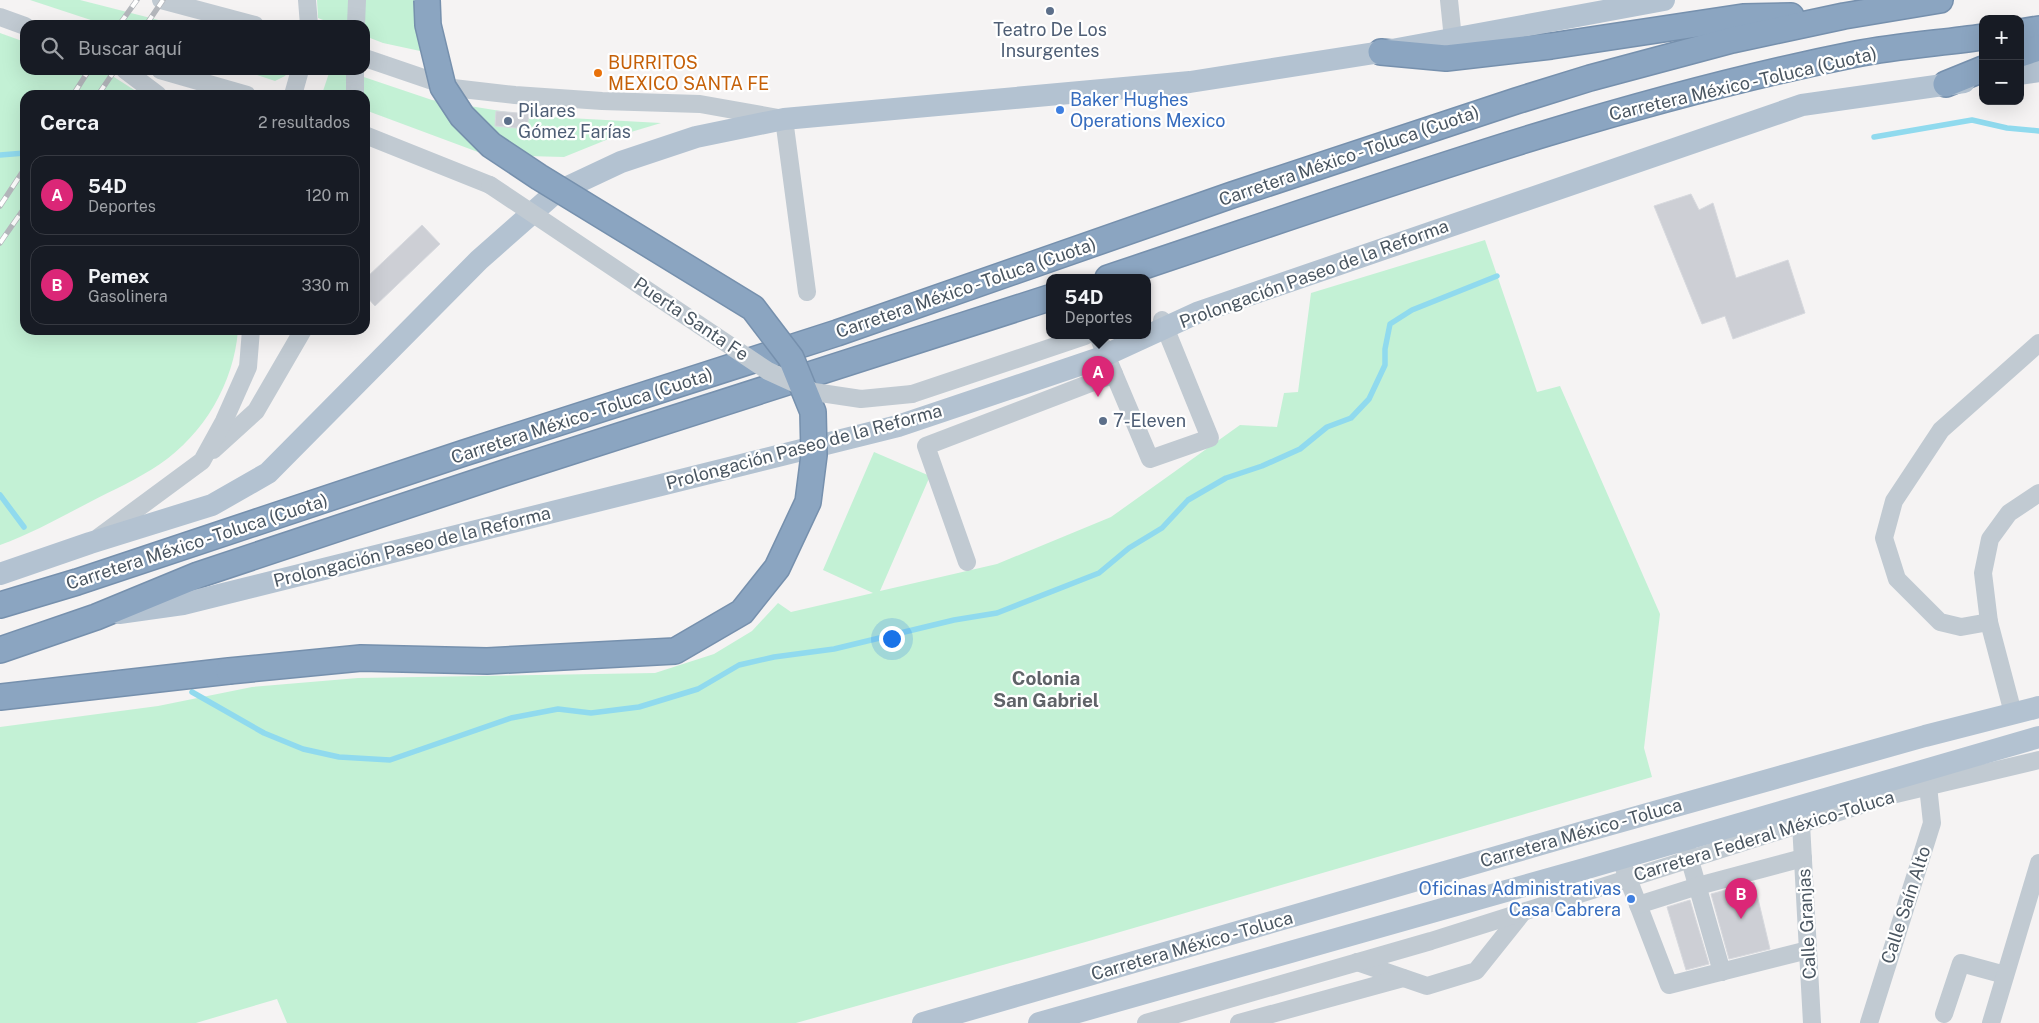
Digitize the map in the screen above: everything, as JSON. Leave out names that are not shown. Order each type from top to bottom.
[{"type":"highway","points":[[0,697],[361,658],[487,661],[675,651],[742,612],[777,568],[808,502],[814,455],[813,412],[791,358],[753,308],[539,178],[491,145],[462,116],[442,87],[428,25],[427,0]]},
{"type":"highway","name":"Carretera México - Toluca (Cuota)","points":[[0,605],[837,333],[1516,100],[1732,40],[1844,16],[1940,0]]},
{"type":"highway","points":[[1380,52],[1446,58],[1551,46],[1743,17],[1844,16]]},
{"type":"highway","points":[[2024,31],[2039,29]]},
{"type":"highway","name":"Carretera México - Toluca (Cuota)","points":[[1120,274],[1437,168],[1641,104],[1857,54],[1979,38]]},
{"type":"highway","points":[[2024,53],[2039,48]]},
{"type":"highway","points":[[1946,84],[1979,71]]},
{"type":"highway","name":"Carretera México - Toluca (Cuota)","points":[[0,650],[96,617],[166,587],[207,572],[504,473],[1046,299]]},
{"type":"main road","points":[[0,574],[90,543],[212,505],[268,473],[479,260],[556,193],[621,162],[696,137],[784,120],[1190,82],[1380,52],[1664,0]]},
{"type":"main road","points":[[2024,73],[2039,71]]},
{"type":"main road","name":"Prolongación Paseo de la Reforma","points":[[1158,324],[1197,313],[1802,105],[1979,80]]},
{"type":"main road","name":"Prolongación Paseo de la Reforma","points":[[96,617],[183,604],[898,426],[1106,355],[1133,339]]},
{"type":"main road","name":"Carretera México - Toluca","points":[[923,1023],[1593,830],[1925,736],[2039,707]]},
{"type":"main road","name":"Carretera México - Toluca","points":[[1039,1023],[1624,868],[2039,737]]},
{"type":"street","points":[[161,0],[236,20]]},
{"type":"street","points":[[307,0],[308,20]]},
{"type":"street","points":[[356,20],[357,0]]},
{"type":"street","points":[[1449,0],[1453,39]]},
{"type":"street","points":[[0,17],[20,24]]},
{"type":"street","points":[[370,60],[453,88],[515,95],[602,101],[700,104],[784,120],[807,292]]},
{"type":"street","points":[[132,75],[151,90]]},
{"type":"street","points":[[177,75],[230,90]]},
{"type":"street","points":[[294,90],[299,75]]},
{"type":"street","points":[[355,90],[356,75]]},
{"type":"street","name":"Puerta Santa Fe","points":[[370,137],[490,185],[768,370],[814,392],[861,399],[912,394],[1076,339]]},
{"type":"street","points":[[966,562],[926,446],[1024,409],[1106,355],[1150,459],[1210,438],[1158,324]]},
{"type":"street","points":[[202,460],[224,421],[248,367],[251,335]]},
{"type":"street","points":[[90,543],[202,460],[256,411],[300,335]]},
{"type":"street","points":[[1989,622],[1962,627],[1940,622],[1897,579],[1884,538],[1894,501],[1942,430],[2039,343]]},
{"type":"street","points":[[1014,387],[1024,409]]},
{"type":"street","points":[[2012,713],[1989,622],[1983,573],[1990,539],[2009,513],[2039,493]]},
{"type":"street","name":"Carretera Federal México-Toluca","points":[[1687,849],[1801,824],[1896,794],[2039,760]]},
{"type":"street","name":"Calle Saín Alto","points":[[1869,1023],[1932,824],[1928,786]]},
{"type":"street","name":"Calle Granjas","points":[[1801,824],[1812,1023]]},
{"type":"street","points":[[1687,849],[1722,972]]},
{"type":"street","points":[[1638,905],[1698,886],[1803,858]]},
{"type":"street","points":[[1991,1023],[2039,863]]},
{"type":"street","points":[[1624,868],[1669,984],[1808,950]]},
{"type":"street","name":"Carretera Federal México-Toluca","points":[[1146,1023],[1190,1017],[1357,962],[1523,912],[1624,868]]},
{"type":"street","points":[[1357,962],[1427,986],[1476,971],[1523,912]]},
{"type":"street","points":[[1944,1014],[1960,963],[2005,975]]},
{"type":"street","points":[[1239,1023],[1403,978]]},
{"type":"green space","points":[[30,0],[80,0],[158,20],[91,20]]},
{"type":"green space","points":[[317,0],[433,0],[448,57],[383,43],[370,38],[370,20],[323,20],[318,18]]},
{"type":"green space","points":[[0,33],[20,40],[20,75],[110,75],[134,90],[20,90],[20,335],[237,335],[230,369],[214,406],[190,438],[176,452],[134,479],[46,525],[0,545]]},
{"type":"green space","points":[[257,75],[286,75],[275,81]]},
{"type":"green space","points":[[328,75],[358,75],[432,100],[532,116],[661,123],[611,138],[564,157],[486,155],[370,112],[370,90],[323,90]]},
{"type":"green space","points":[[1485,240],[1537,392],[1560,386],[1660,614],[1644,748],[1652,777],[1089,941],[796,1023],[287,1023],[277,999],[196,1023],[0,1023],[0,727],[158,706],[252,687],[358,678],[655,673],[714,654],[752,631],[778,603],[791,612],[873,593],[823,570],[874,452],[930,476],[880,591],[997,564],[1111,517],[1240,425],[1277,427],[1284,393],[1298,392],[1311,293]]},
{"type":"building","name":"Pilares Gómez Farías","points":[[496,111],[529,114],[527,129],[495,126]]},
{"type":"building","points":[[1691,194],[1699,210],[1713,203],[1736,278],[1788,260],[1805,313],[1733,339],[1725,316],[1702,324],[1654,206]]},
{"type":"building","points":[[422,225],[440,244],[375,306],[370,300],[370,274]]},
{"type":"building","points":[[1754,882],[1770,949],[1729,959],[1711,894]]},
{"type":"building","points":[[1690,900],[1709,964],[1686,970],[1667,907]]},
{"type":"waterway","points":[[1874,137],[1972,120],[2007,128],[2039,131]]},
{"type":"waterway","points":[[0,155],[20,153]]},
{"type":"waterway","points":[[192,692],[264,733],[303,749],[339,757],[390,760],[511,718],[558,709],[591,713],[639,707],[698,689],[739,665],[774,657],[834,649],[954,620],[997,613],[1099,573],[1129,548],[1162,528],[1188,500],[1226,478],[1262,466],[1300,449],[1327,427],[1351,418],[1369,399],[1385,365],[1385,349],[1390,324],[1412,310],[1497,276]]},
{"type":"waterway","points":[[0,495],[24,527]]},
{"type":"railway","points":[[123,20],[137,0]]},
{"type":"railway","points":[[149,20],[163,0]]},
{"type":"railway","points":[[76,90],[86,75]]},
{"type":"railway","points":[[101,90],[112,75]]},
{"type":"railway","points":[[0,206],[20,176]]},
{"type":"railway","points":[[0,243],[20,214]]},
{"type":"place","name":"Teatro De Los Insurgentes","points":[[1050,11]]},
{"type":"place","name":"BURRITOS MEXICO SANTA FE","points":[[598,73]]},
{"type":"place","name":"Baker Hughes Operations Mexico","points":[[1060,110]]},
{"type":"place","name":"Pilares Gómez Farías","points":[[508,121]]},
{"type":"place","name":"54D","points":[[1098,397]]},
{"type":"place","name":"7-Eleven","points":[[1103,421]]},
{"type":"place","name":"Oficinas Administrativas Casa Cabrera","points":[[1631,899]]},
{"type":"place","name":"Pemex","points":[[1741,919]]},
{"type":"district","name":"Colonia San Gabriel","points":[[1046,689]]}]
